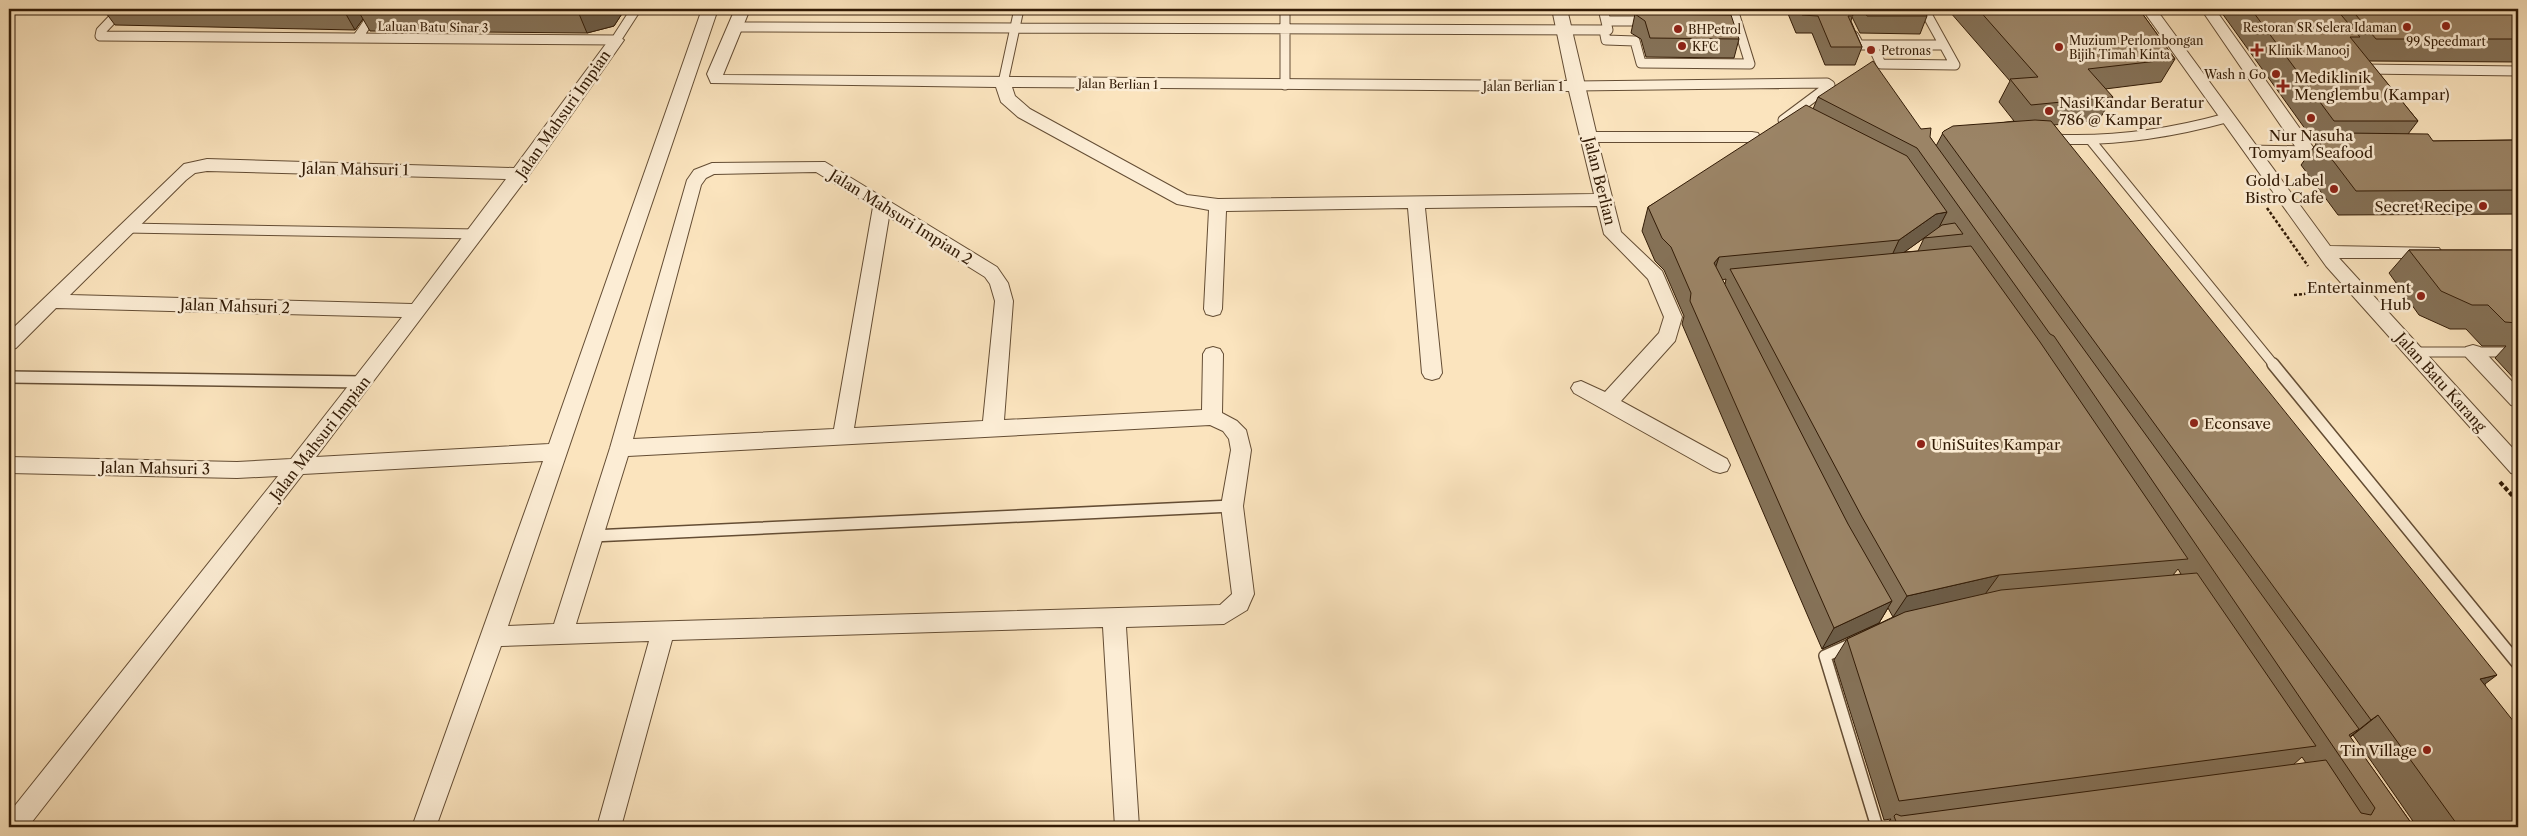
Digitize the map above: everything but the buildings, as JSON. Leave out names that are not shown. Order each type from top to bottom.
[{"type":"street","points":[[424,827],[493,636],[710,9]]},
{"type":"street","points":[[734,27],[742,9]]},
{"type":"street","name":"Jalan Berlian","points":[[1560,9],[1576,86],[1613,234],[1656,276],[1673,317],[1668,336],[1608,402]]},
{"type":"street","name":"Jalan Batu Karang","points":[[2149,9],[2249,150],[2325,252],[2518,467]]},
{"type":"street","points":[[2208,9],[2312,151]]},
{"type":"street","name":"Jalan Berlian 1","points":[[734,27],[715,74],[717,80],[1576,86]]},
{"type":"street","name":"Jalan Mahsuri Impian","points":[[13,827],[300,465],[477,234],[616,40]]},
{"type":"street","points":[[1003,83],[1007,98],[1024,113],[1183,200],[1218,205],[1604,200]]},
{"type":"street","points":[[1589,137],[1758,135]]},
{"type":"street","name":"Jalan Mahsuri 1","points":[[125,228],[190,168],[207,166],[521,174]]},
{"type":"street","name":"Jalan Mahsuri Impian 2","points":[[562,634],[620,448],[693,184],[700,174],[712,169],[819,166],[882,207],[991,272],[1000,283],[1004,301],[993,427]]},
{"type":"street","points":[[1416,202],[1432,373]]},
{"type":"street","points":[[1213,309],[1218,205]]},
{"type":"street","points":[[843,435],[882,207]]},
{"type":"street","points":[[9,343],[125,228]]},
{"type":"street","points":[[2325,252],[2450,252]]},
{"type":"street","name":"Jalan Mahsuri 2","points":[[52,301],[418,311]]},
{"type":"street","points":[[2473,352],[2518,400]]},
{"type":"street","points":[[1212,416],[1213,354]]},
{"type":"street","points":[[1581,388],[1720,465]]},
{"type":"street","points":[[493,636],[1224,614],[1240,603],[1243,594],[1232,506],[1241,450],[1239,436],[1230,426],[1212,416],[620,448]]},
{"type":"street","name":"Jalan Mahsuri 3","points":[[9,465],[237,470],[557,452]]},
{"type":"street","points":[[1114,618],[1127,827]]},
{"type":"street","points":[[609,827],[663,632]]},
{"type":"lane","name":"Laluan Batu Sinar 3","points":[[122,9],[101,31],[100,36],[616,40]]},
{"type":"lane","points":[[358,37],[377,9]]},
{"type":"lane","points":[[616,40],[636,9]]},
{"type":"lane","points":[[1003,83],[1019,9]]},
{"type":"lane","points":[[1285,9],[1285,85]]},
{"type":"lane","points":[[734,27],[1608,30],[1603,9]]},
{"type":"lane","points":[[1604,30],[1606,40],[1635,41],[1641,63],[1750,64],[1733,9]]},
{"type":"lane","points":[[1872,45],[1881,64],[1955,65],[1924,9]]},
{"type":"lane","points":[[1606,21],[1653,21]]},
{"type":"lane","points":[[1718,22],[1737,22]]},
{"type":"lane","points":[[1852,30],[1859,45],[1943,45]]},
{"type":"lane","points":[[2364,77],[2356,66],[2518,71]]},
{"type":"lane","points":[[1576,86],[1817,83],[1830,85],[1792,118],[1772,128]]},
{"type":"lane","points":[[2043,139],[2092,142],[2174,133],[2226,118]]},
{"type":"lane","points":[[2092,142],[2518,664]]},
{"type":"lane","points":[[2249,150],[2312,151]]},
{"type":"lane","points":[[125,228],[477,234]]},
{"type":"lane","points":[[2414,352],[2518,352]]},
{"type":"lane","points":[[9,377],[363,382]]},
{"type":"lane","points":[[592,536],[1232,506]]},
{"type":"lane","points":[[1865,638],[1825,656],[1877,827]]},
{"type":"path","points":[[2294,295],[2331,292]]},
{"type":"place","name":"99 Speedmart","points":[[2446,26]]},
{"type":"place","name":"Restoran SR Selera Idaman","points":[[2407,27]]},
{"type":"place","name":"BHPetrol","points":[[1678,29]]},
{"type":"place","name":"KFC","points":[[1682,46]]},
{"type":"place","name":"Muzium Perlombongan Bijih Timah Kinta","points":[[2059,47]]},
{"type":"place","name":"Petronas","points":[[1871,50]]},
{"type":"place","name":"Klinik Manooj","points":[[2257,50]]},
{"type":"place","name":"Wash n Go","points":[[2276,74]]},
{"type":"place","name":"Mediklinik Menglembu (Kampar)","points":[[2283,86]]},
{"type":"place","name":"Nasi Kandar Beratur 786 @ Kampar","points":[[2049,111]]},
{"type":"place","name":"Nur Nasuha Tomyam Seafood","points":[[2311,118]]},
{"type":"place","name":"Gold Label Bistro Cafe","points":[[2334,189]]},
{"type":"place","name":"Secret Recipe","points":[[2483,206]]},
{"type":"place","name":"Entertainment Hub","points":[[2421,296]]},
{"type":"place","name":"Econsave","points":[[2194,423]]},
{"type":"place","name":"UniSuites Kampar","points":[[1921,444]]},
{"type":"place","name":"Tin Village","points":[[2427,750]]}]
